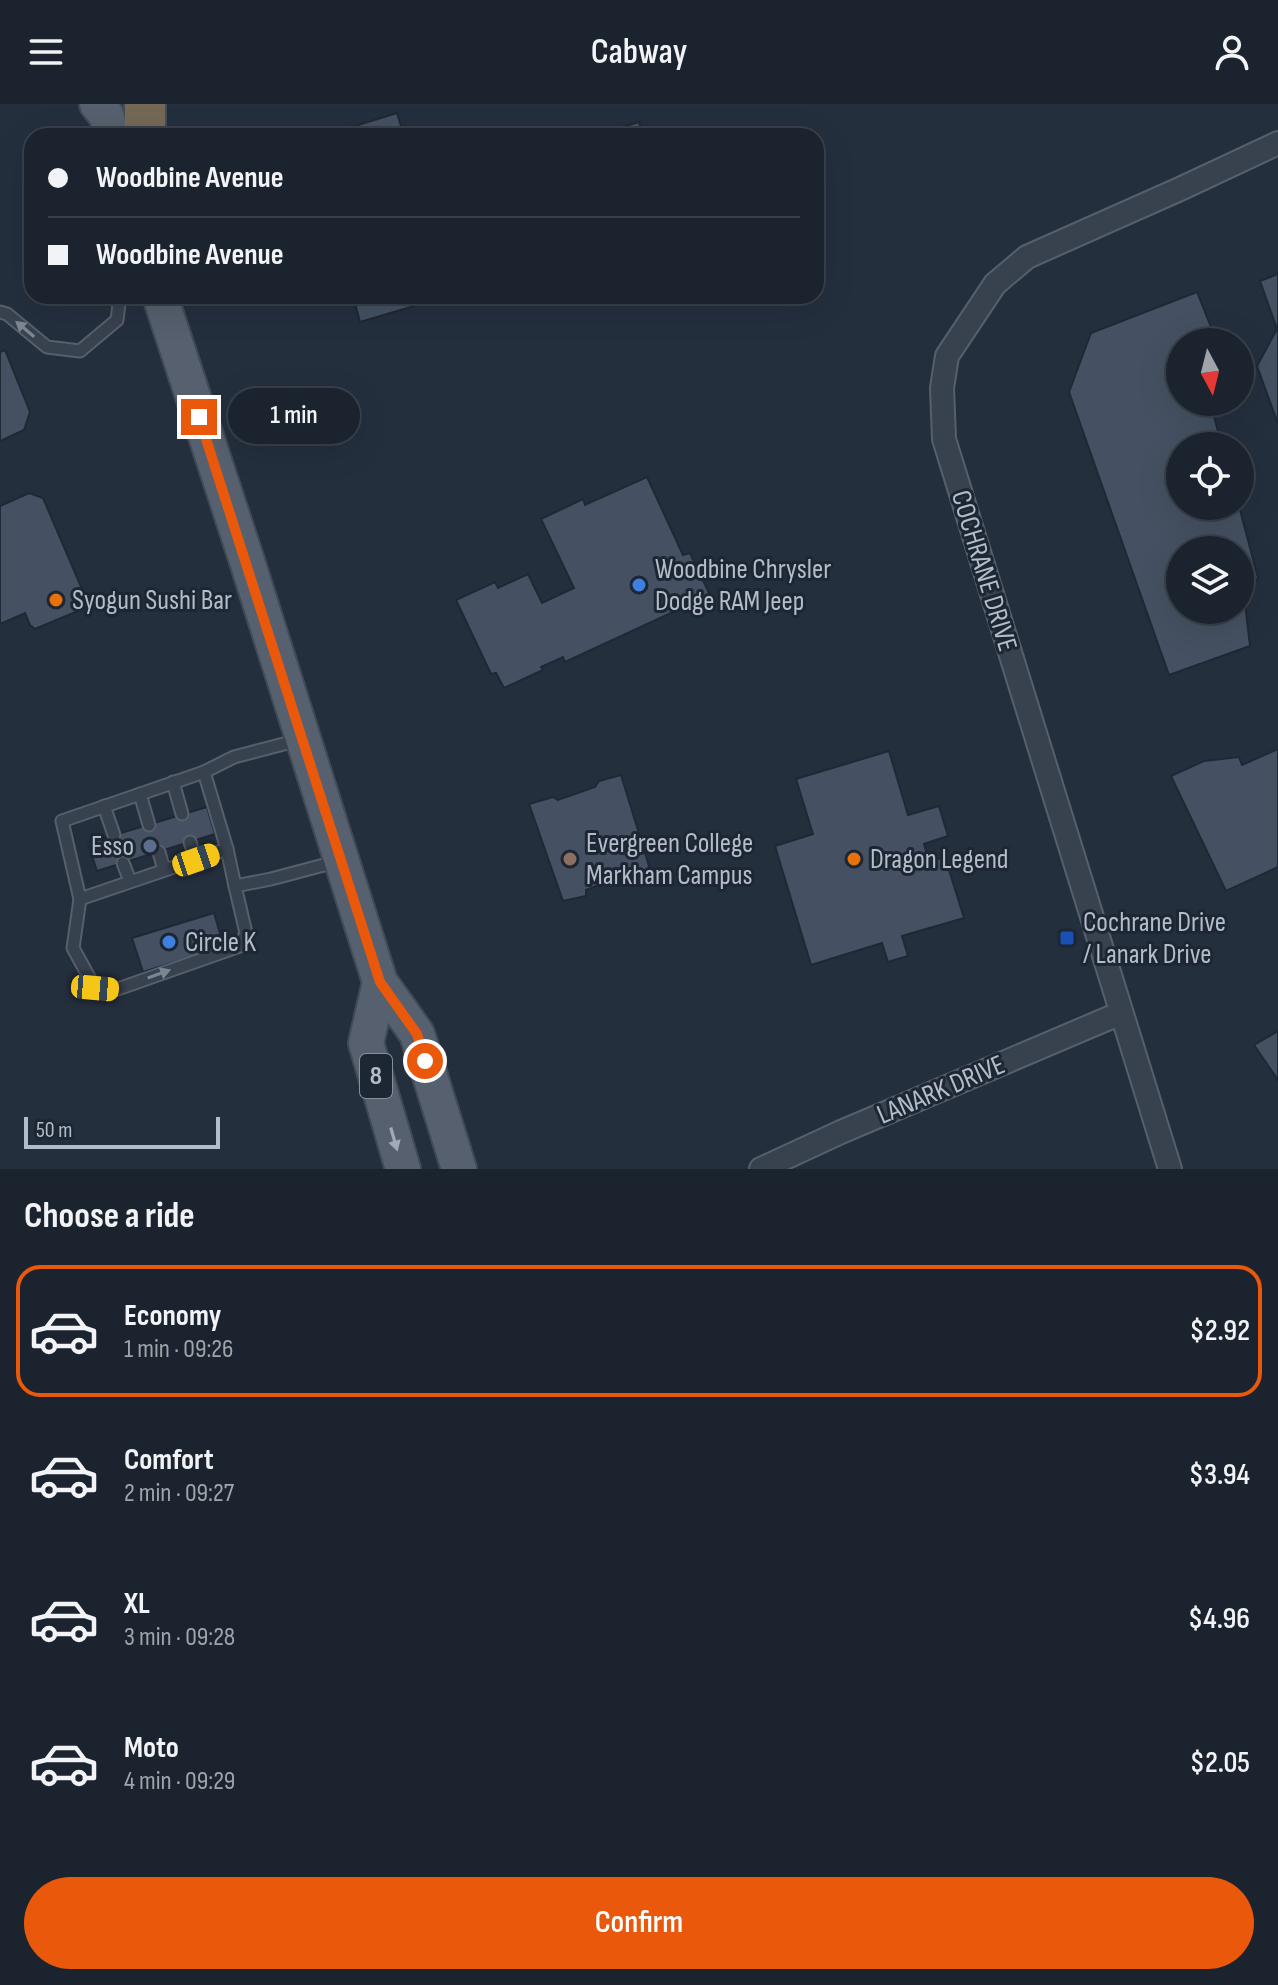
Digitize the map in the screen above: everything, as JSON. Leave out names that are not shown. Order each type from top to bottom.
[{"type":"highway","points":[[145,104],[145,128]]},
{"type":"main road","name":"8","points":[[163,304],[380,982],[417,1034],[459,1169]]},
{"type":"main road","name":"8","points":[[380,982],[366,1043],[403,1169]]},
{"type":"street","name":"COCHRANE DRIVE","points":[[1170,1169],[944,439],[942,388],[947,356],[995,284],[1027,257],[1278,143]]},
{"type":"street","name":"LANARK DRIVE","points":[[761,1169],[1121,1013]]},
{"type":"lane","points":[[0,312],[7,314],[47,347],[80,351],[117,320],[119,304]]},
{"type":"lane","points":[[204,772],[227,849],[246,933],[240,946],[115,990],[95,988],[73,948],[80,899],[62,821],[204,772],[234,757],[303,739]]},
{"type":"lane","points":[[173,782],[182,814]]},
{"type":"lane","points":[[140,794],[149,825]]},
{"type":"lane","points":[[104,806],[114,835]]},
{"type":"lane","points":[[190,842],[196,860]]},
{"type":"lane","points":[[80,899],[227,849]]},
{"type":"lane","points":[[159,852],[164,870]]},
{"type":"lane","points":[[235,886],[341,860]]},
{"type":"lane","points":[[123,863],[130,881]]},
{"type":"building","points":[[397,113],[402,128],[348,128]]},
{"type":"building","points":[[639,122],[641,128],[619,128]]},
{"type":"building","points":[[1278,274],[1278,424],[1257,366],[1277,329],[1260,281]]},
{"type":"building","points":[[1197,292],[1211,328],[1166,328],[1166,416],[1214,416],[1218,432],[1166,432],[1166,520],[1243,520],[1247,536],[1166,536],[1166,624],[1247,624],[1250,646],[1169,675],[1069,392],[1091,333]]},
{"type":"building","points":[[355,304],[421,304],[360,322]]},
{"type":"building","points":[[5,350],[30,412],[24,430],[0,441],[0,352]]},
{"type":"building","name":"Woodbine Chrysler Dodge RAM Jeep","points":[[647,477],[683,555],[690,553],[710,595],[565,662],[563,657],[504,688],[496,673],[491,674],[456,600],[495,582],[498,588],[528,574],[542,603],[574,588],[541,519],[583,499],[585,505]]},
{"type":"building","points":[[29,493],[43,498],[85,596],[78,611],[35,629],[25,613],[0,624],[0,506]]},
{"type":"building","points":[[1254,563],[1258,578],[1254,583]]},
{"type":"building","points":[[1278,749],[1278,867],[1226,891],[1171,776],[1204,761],[1239,757],[1242,765]]},
{"type":"building","name":"Dragon Legend","points":[[889,751],[908,815],[939,806],[948,836],[924,844],[929,861],[945,857],[964,918],[902,936],[908,956],[888,962],[882,943],[811,965],[775,846],[813,834],[796,779]]},
{"type":"building","points":[[621,775],[649,866],[645,878],[630,883],[623,876],[586,890],[586,896],[563,901],[529,804],[553,797],[558,800],[595,787],[599,781]]},
{"type":"building","points":[[207,807],[215,834],[97,871],[88,843]]},
{"type":"building","points":[[214,913],[224,947],[143,972],[132,938]]},
{"type":"building","points":[[1278,1031],[1278,1080],[1254,1045]]},
{"type":"place","name":"Woodbine Chrysler Dodge RAM Jeep","points":[[639,585]]},
{"type":"place","name":"Syogun Sushi Bar","points":[[56,600]]},
{"type":"place","name":"Esso","points":[[150,846]]},
{"type":"place","name":"Evergreen College Markham Campus","points":[[570,859]]},
{"type":"place","name":"Dragon Legend","points":[[854,859]]},
{"type":"place","name":"Cochrane Drive / Lanark Drive","points":[[1067,938]]},
{"type":"place","name":"Circle K","points":[[169,942]]},
{"type":"route","points":[[199,417],[380,982],[417,1034],[425,1061]]}]
